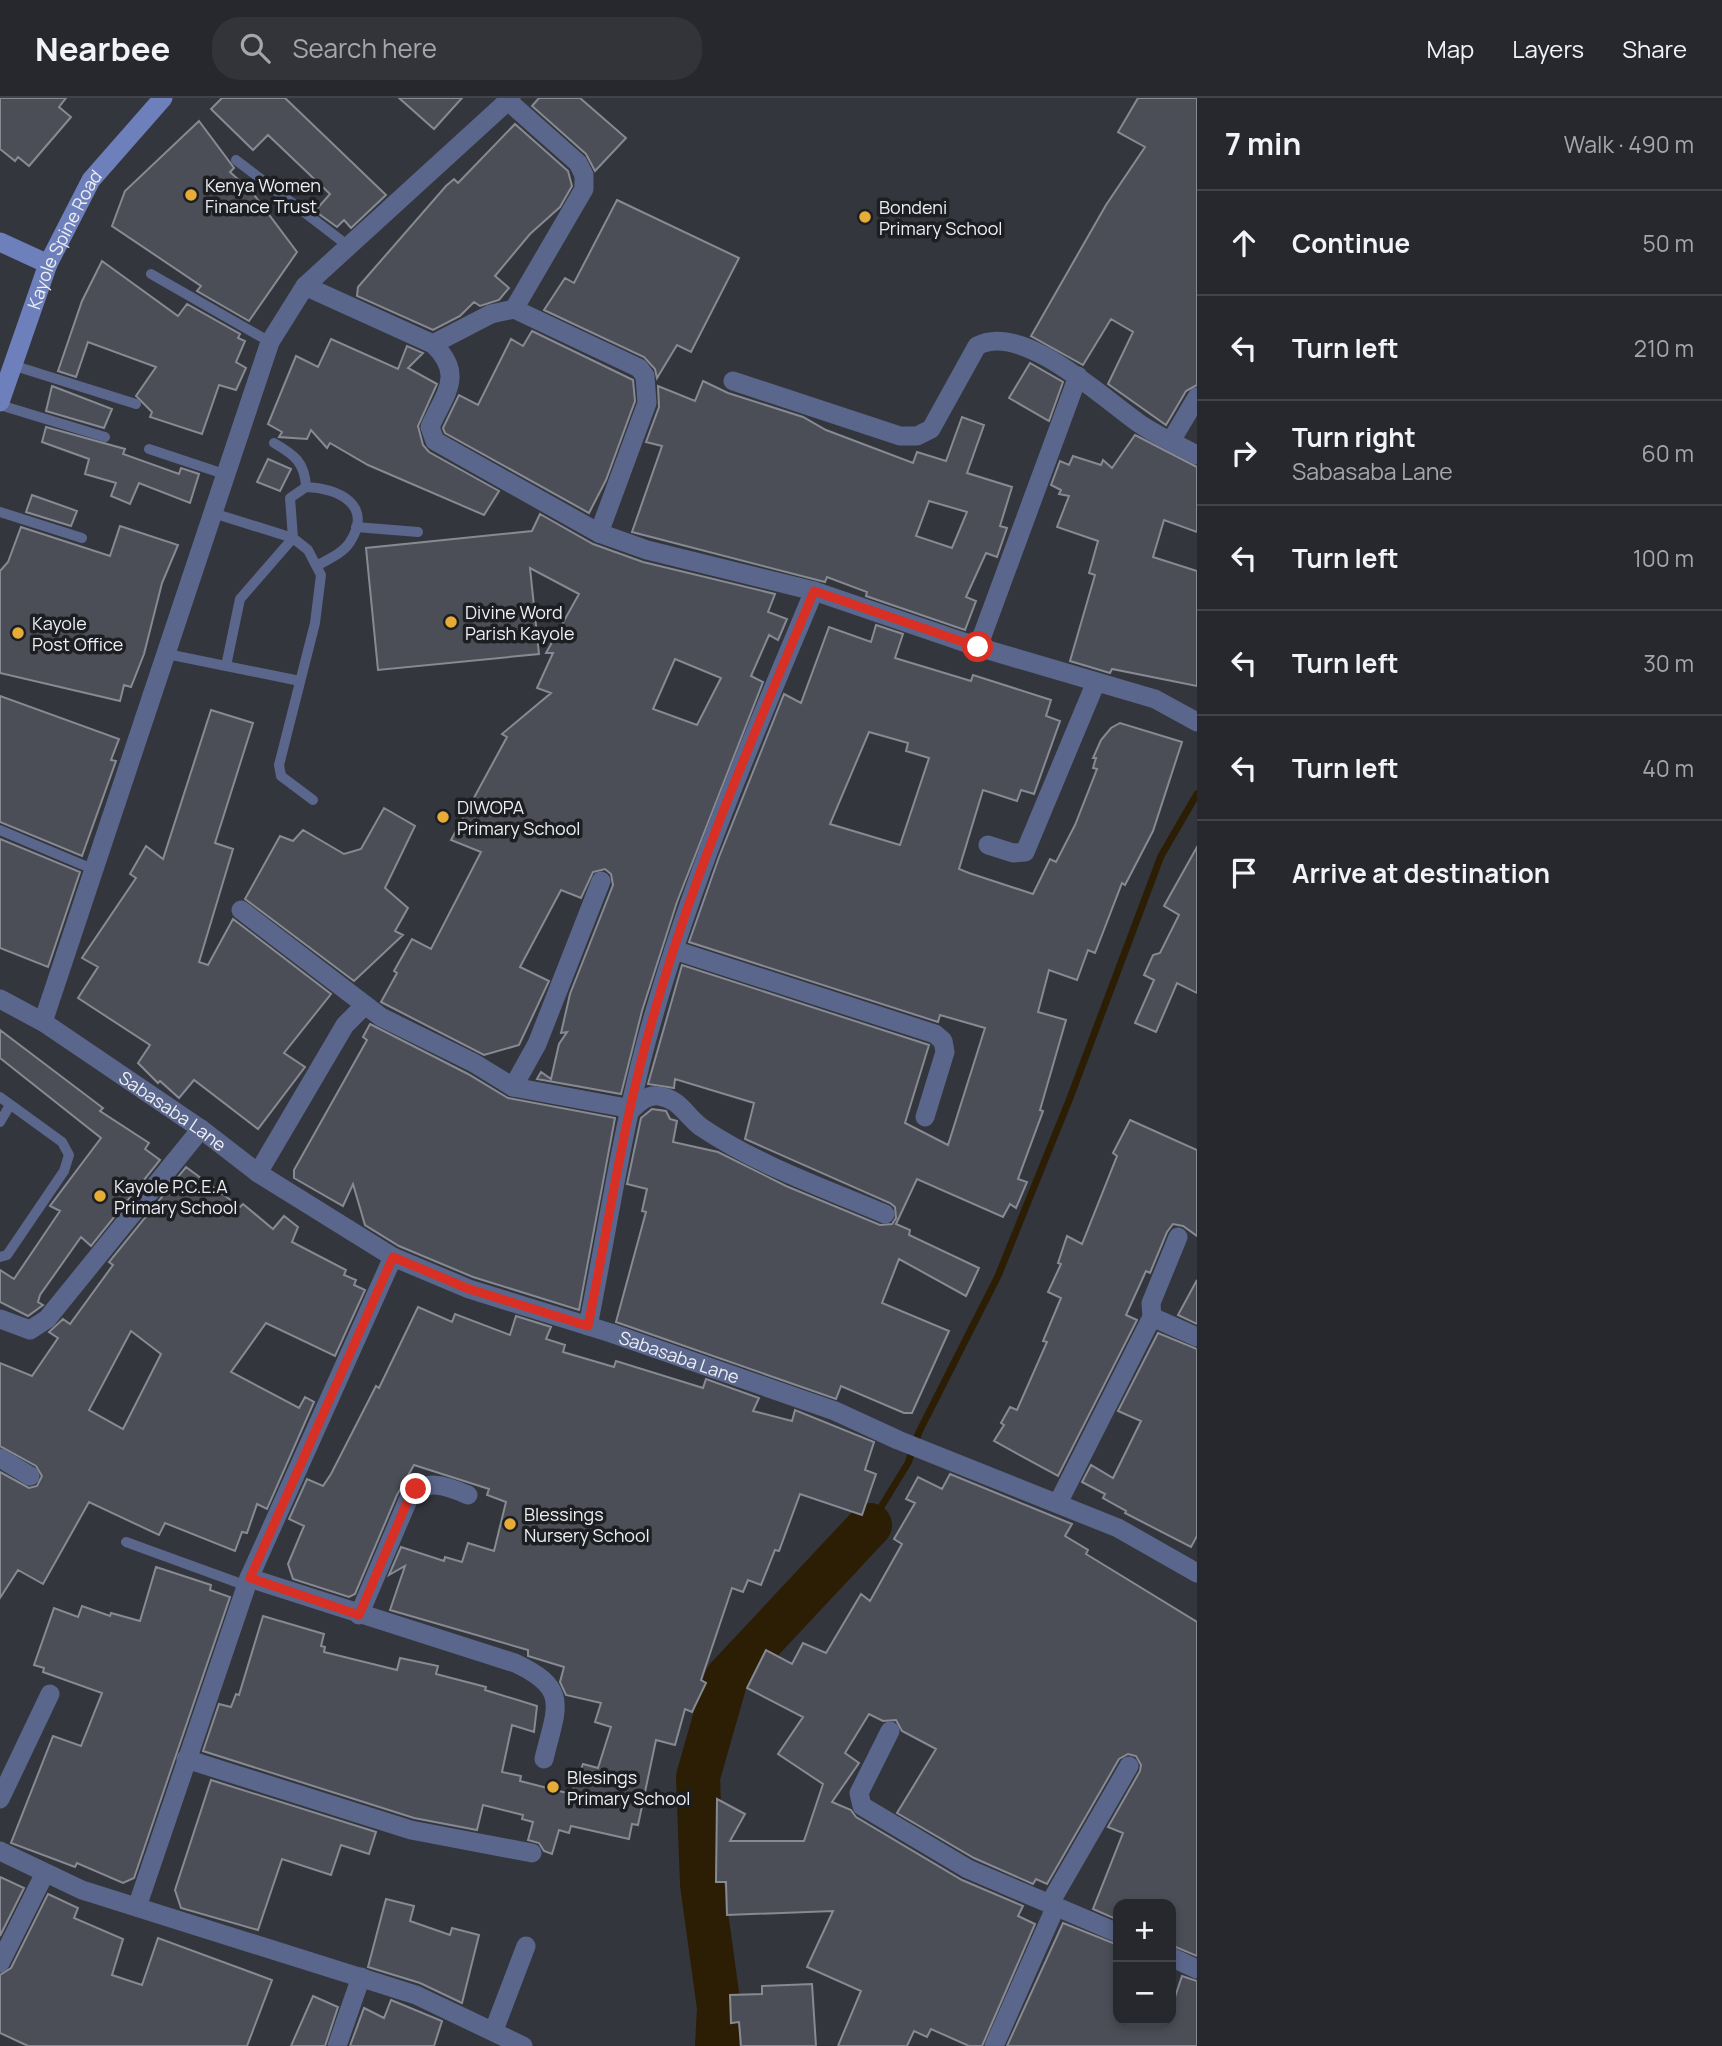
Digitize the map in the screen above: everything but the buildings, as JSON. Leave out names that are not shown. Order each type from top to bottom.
[{"type":"main road","name":"Kayole Spine Road","points":[[0,403],[48,264],[92,180],[163,98]]},
{"type":"main road","points":[[0,242],[48,264]]},
{"type":"street","points":[[43,1022],[270,342],[305,286],[509,99],[578,163],[584,175],[580,199],[514,309]]},
{"type":"street","points":[[305,286],[433,344],[447,357],[452,379],[430,427],[435,441],[599,533],[647,550],[814,591],[978,647],[1155,699],[1197,722]]},
{"type":"street","points":[[433,344],[491,314],[514,309],[639,368],[645,376],[648,402],[599,533]]},
{"type":"street","points":[[733,381],[900,436],[917,436],[931,429],[976,346],[987,340],[1015,342],[1078,376],[1141,424],[1197,455]]},
{"type":"street","points":[[978,647],[1078,376]]},
{"type":"street","points":[[1171,441],[1197,397]]},
{"type":"street","points":[[588,1326],[639,1068],[674,950],[706,855],[814,591]]},
{"type":"street","points":[[988,845],[1013,853],[1025,852],[1096,682]]},
{"type":"street","points":[[513,1087],[537,1044],[601,881]]},
{"type":"street","points":[[241,910],[364,1006],[474,1063],[513,1087],[632,1110]]},
{"type":"street","points":[[674,950],[935,1034],[943,1041],[944,1052],[925,1117]]},
{"type":"street","name":"Sabasaba Lane","points":[[0,999],[43,1022],[201,1129],[258,1173],[393,1257],[469,1289],[588,1326],[835,1411],[898,1440],[1118,1528],[1197,1573]]},
{"type":"street","points":[[258,1173],[345,1025],[364,1006]]},
{"type":"street","points":[[632,1110],[643,1099],[658,1095],[681,1105],[699,1125],[759,1160],[886,1214]]},
{"type":"street","points":[[0,1319],[30,1330],[47,1319],[201,1129]]},
{"type":"street","points":[[1058,1503],[1152,1317],[1151,1303],[1178,1237]]},
{"type":"street","points":[[137,1907],[248,1582],[393,1257]]},
{"type":"street","points":[[1152,1317],[1197,1337]]},
{"type":"street","points":[[0,1458],[30,1476]]},
{"type":"street","points":[[359,1615],[408,1500],[416,1489],[428,1485],[446,1485],[468,1495]]},
{"type":"street","points":[[248,1582],[515,1663],[539,1674],[551,1687],[556,1707],[544,1759]]},
{"type":"street","points":[[0,1799],[50,1694]]},
{"type":"street","points":[[890,1731],[859,1793],[862,1806],[968,1869],[1113,1931]]},
{"type":"street","points":[[186,1759],[411,1830],[532,1853]]},
{"type":"street","points":[[995,2046],[1053,1904],[1129,1766]]},
{"type":"street","points":[[0,1851],[82,1890],[416,1995],[523,2046]]},
{"type":"street","points":[[0,1963],[45,1873]]},
{"type":"street","points":[[494,2030],[526,1946]]},
{"type":"street","points":[[1176,1959],[1197,1969]]},
{"type":"street","points":[[337,2046],[361,1977]]},
{"type":"lane","points":[[236,160],[347,245]]},
{"type":"lane","points":[[151,274],[270,342]]},
{"type":"lane","points":[[12,365],[136,404]]},
{"type":"lane","points":[[0,403],[105,437]]},
{"type":"lane","points":[[275,443],[295,455],[301,464],[306,487]]},
{"type":"lane","points":[[149,449],[224,474]]},
{"type":"lane","points":[[226,666],[240,600],[293,538],[290,498],[306,487],[336,490],[345,495],[355,513],[356,527],[350,543],[318,565]]},
{"type":"lane","points":[[0,512],[82,538]]},
{"type":"lane","points":[[213,513],[293,538],[308,550],[318,565],[322,586],[279,771],[281,776],[313,800]]},
{"type":"lane","points":[[356,527],[418,532]]},
{"type":"lane","points":[[167,654],[300,681]]},
{"type":"lane","points":[[0,830],[95,870]]},
{"type":"lane","points":[[0,1097],[65,1145],[69,1163],[7,1255],[0,1257]]},
{"type":"lane","points":[[0,1122],[10,1105]]},
{"type":"lane","points":[[126,1542],[248,1582]]},
{"type":"waterway","points":[[870,1525],[908,1463],[919,1432],[998,1276],[1070,1098],[1161,856],[1197,794]]},
{"type":"waterway","points":[[717,2046],[719,2008],[702,1884],[698,1777],[726,1679],[870,1525]]},
{"type":"place","name":"Kenya Women Finance Trust","points":[[191,195]]},
{"type":"place","name":"Bondeni Primary School","points":[[865,217]]},
{"type":"place","name":"Divine Word Parish Kayole","points":[[451,622]]},
{"type":"place","name":"Kayole Post Office","points":[[18,633]]},
{"type":"place","name":"DIWOPA Primary School","points":[[443,817]]},
{"type":"place","name":"Kayole P.C.E.A Primary School","points":[[100,1196]]},
{"type":"place","name":"Blessings Nursery School","points":[[510,1524]]},
{"type":"place","name":"Blesings Primary School","points":[[553,1787]]},
{"type":"route","points":[[416,1489],[408,1500],[359,1615],[250,1578],[393,1257],[469,1289],[588,1326],[639,1068],[654,1012],[701,867],[814,591],[978,647]]}]
